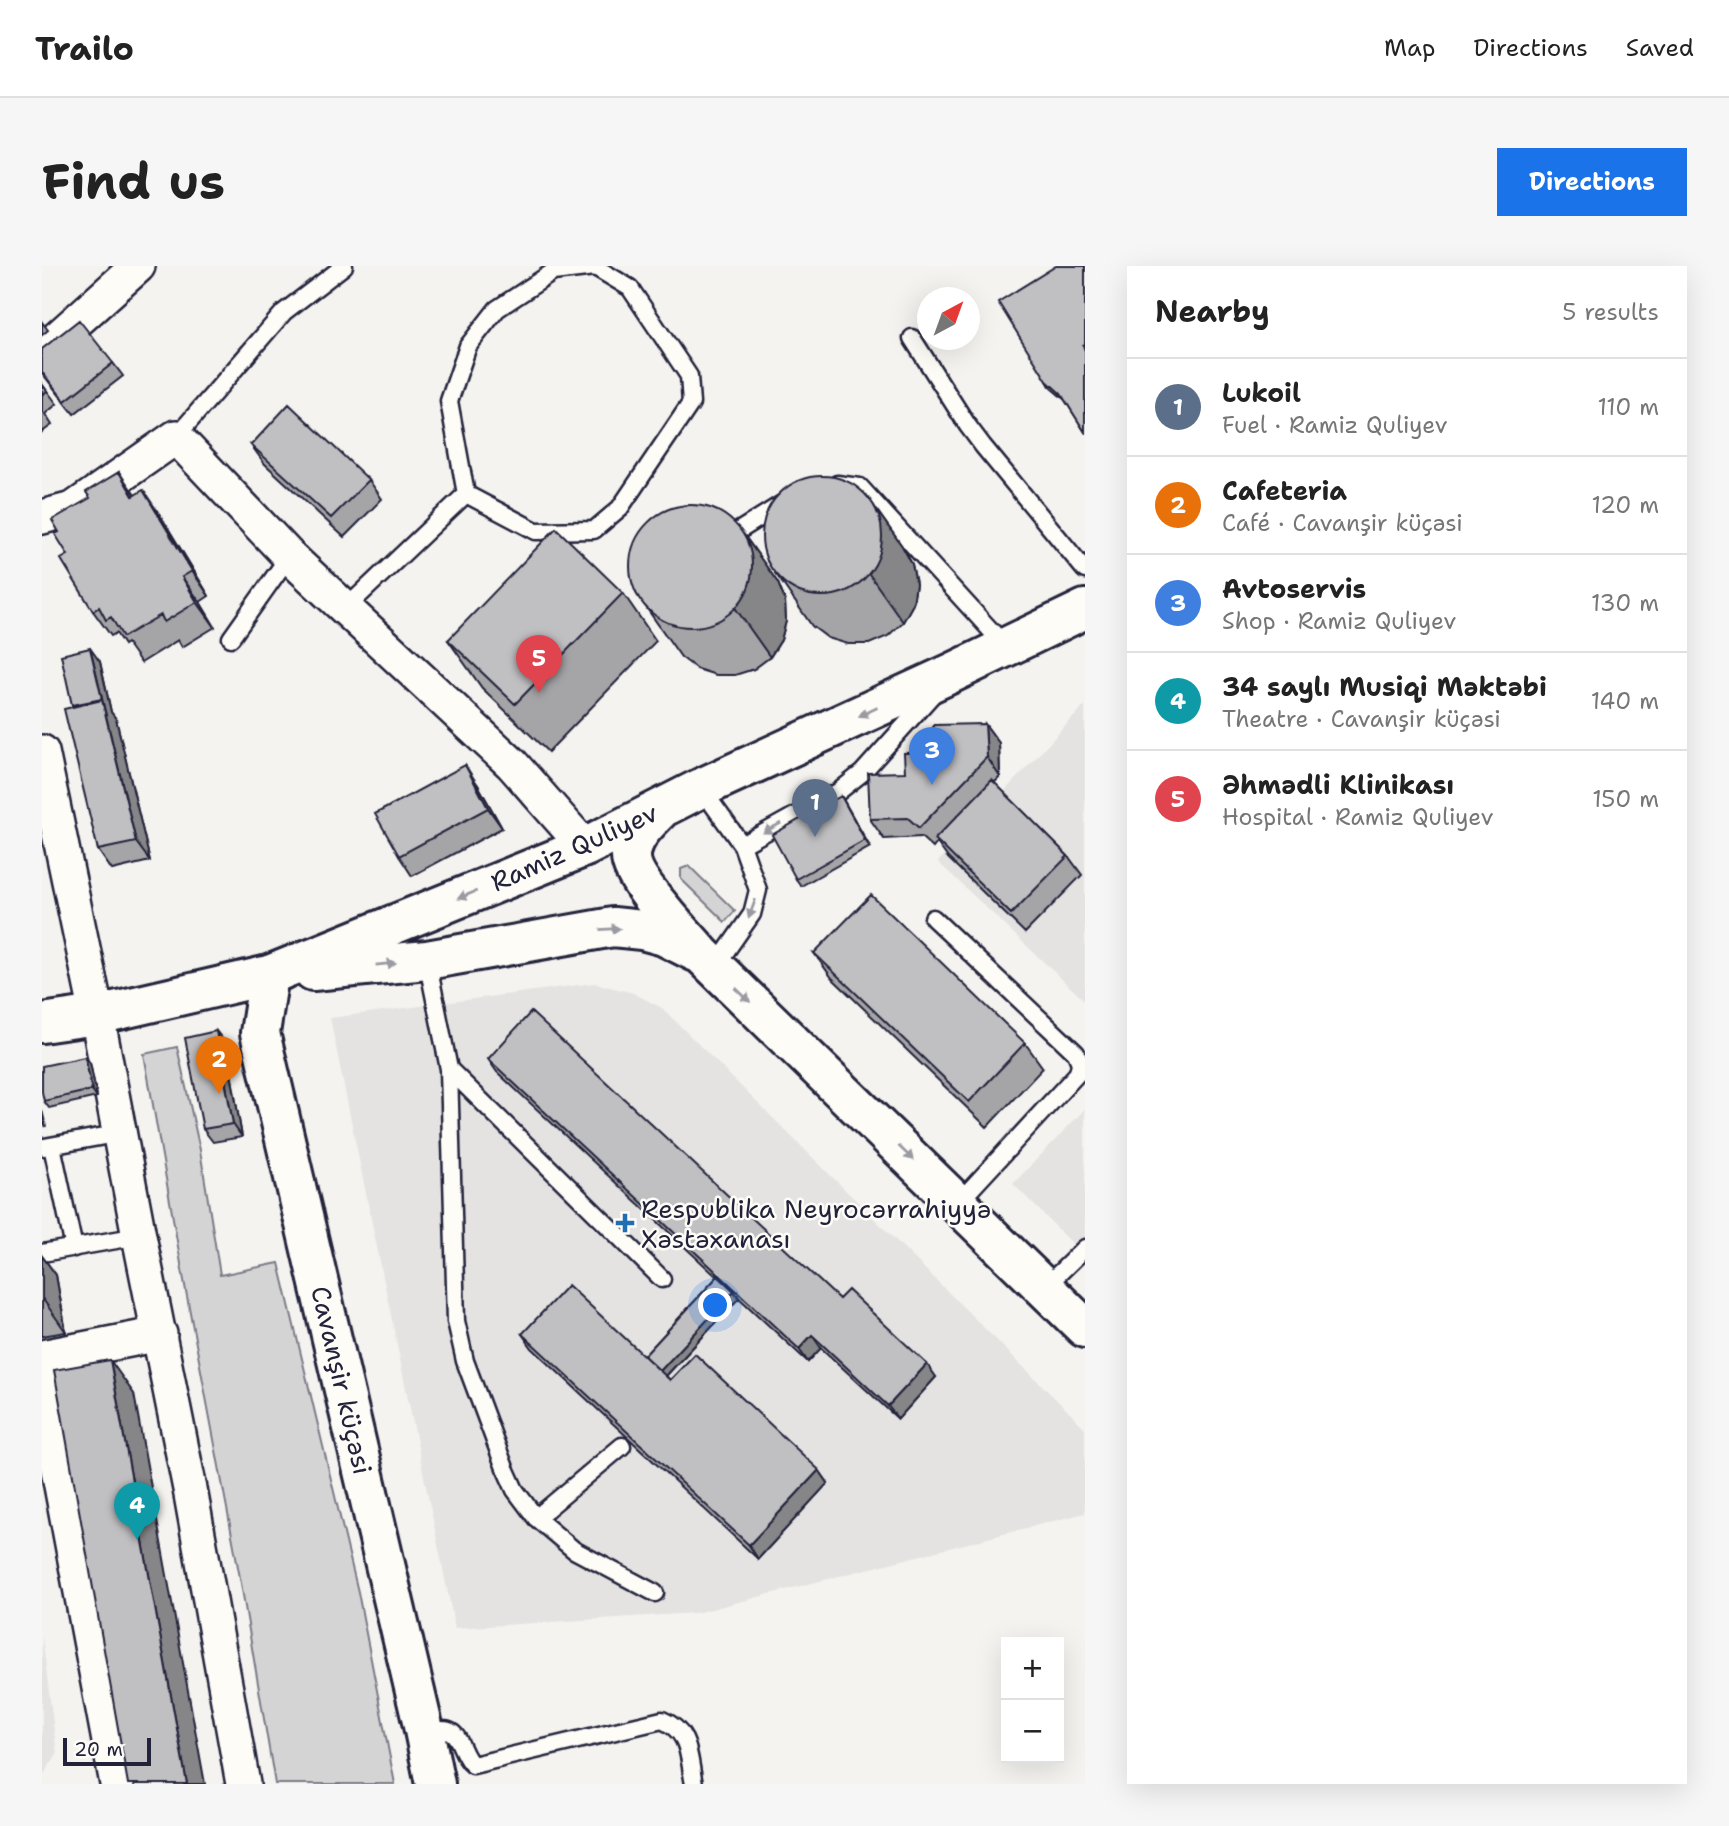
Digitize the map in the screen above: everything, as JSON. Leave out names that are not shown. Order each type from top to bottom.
[{"type":"main road","name":"Ramiz Quliyev","points":[[42,1023],[97,1015],[269,975],[585,847],[701,788],[1085,609]]},
{"type":"main road","points":[[663,807],[644,826],[635,842],[631,857],[635,872],[646,890],[708,961]]},
{"type":"main road","points":[[585,847],[708,961],[1085,1328]]},
{"type":"main road","points":[[269,975],[427,960],[612,927],[642,930],[664,936],[708,961]]},
{"type":"main road","name":"Cavanşir küçəsi","points":[[269,975],[260,1033],[425,1731],[435,1784]]},
{"type":"street","points":[[42,352],[130,268]]},
{"type":"street","points":[[42,517],[73,509],[176,437],[289,556],[512,764],[585,847]]},
{"type":"street","points":[[42,752],[121,1133],[190,1489],[243,1784]]},
{"type":"street","points":[[42,1357],[160,1334]]},
{"type":"street","points":[[42,1384],[117,1784]]},
{"type":"lane","points":[[176,437],[285,312],[344,266]]},
{"type":"lane","points":[[595,267],[630,288],[689,376],[691,403],[620,508],[594,530],[536,531],[466,494],[449,401],[468,346],[497,309],[553,272],[595,267]]},
{"type":"lane","points":[[912,338],[968,426],[1085,570]]},
{"type":"lane","points":[[818,486],[829,482],[860,487],[1006,647]]},
{"type":"lane","points":[[346,608],[466,494]]},
{"type":"lane","points":[[724,540],[796,495]]},
{"type":"lane","points":[[231,638],[289,556]]},
{"type":"lane","points":[[742,845],[838,792],[862,773],[952,673]]},
{"type":"lane","points":[[701,788],[742,845],[758,890],[752,914],[708,961]]},
{"type":"lane","points":[[933,918],[1076,1053],[1080,1063],[1078,1073],[958,1203]]},
{"type":"lane","points":[[427,960],[449,1069],[456,1321],[465,1360],[505,1468],[515,1489],[536,1518],[574,1550],[655,1593]]},
{"type":"lane","points":[[449,1069],[662,1279]]},
{"type":"lane","points":[[74,1248],[47,1147],[121,1133]]},
{"type":"lane","points":[[42,1253],[139,1236]]},
{"type":"lane","points":[[1045,1287],[1085,1248]]},
{"type":"lane","points":[[536,1518],[622,1446]]},
{"type":"lane","points":[[425,1731],[450,1731],[457,1737],[467,1760],[473,1765],[662,1720],[673,1724],[684,1735],[694,1784]]},
{"type":"shaded area","points":[[1085,705],[1085,1001],[938,862]]},
{"type":"shaded area","points":[[689,866],[735,911],[725,922],[681,879],[681,869]]},
{"type":"shaded area","name":"Respublika Neyrocərrahiyyə Xəstəxanası","points":[[594,983],[633,993],[662,1008],[1085,1428],[1085,1513],[696,1613],[455,1628],[330,1018]]},
{"type":"shaded area","points":[[177,1047],[200,1150],[220,1275],[279,1263],[358,1592],[395,1784],[275,1784],[144,1054]]},
{"type":"shaded area","points":[[1085,1109],[1085,1256],[1013,1184]]},
{"type":"shaded area","points":[[42,1636],[57,1754],[42,1777]]},
{"type":"building","points":[[1056,266],[1085,266],[1085,432],[1061,394],[1047,381],[998,302]]},
{"type":"building","points":[[79,320],[113,363],[65,401],[42,372],[42,349]]},
{"type":"building","points":[[289,404],[369,480],[331,518],[251,445]]},
{"type":"building","points":[[119,472],[133,496],[143,490],[192,571],[182,577],[197,602],[164,622],[161,615],[123,637],[111,617],[106,620],[99,607],[93,611],[61,559],[68,555],[55,534],[59,532],[52,520],[90,498],[86,492]]},
{"type":"building","points":[[822,476],[845,481],[864,494],[877,513],[882,536],[877,559],[864,578],[845,591],[822,596],[799,591],[780,578],[767,559],[762,536],[767,513],[780,494],[799,481]]},
{"type":"building","points":[[691,505],[714,510],[734,523],[747,543],[752,566],[747,589],[734,609],[714,622],[691,627],[668,622],[648,609],[635,589],[630,566],[635,543],[648,523],[668,510]]},
{"type":"building","points":[[556,528],[623,593],[515,704],[448,640]]},
{"type":"building","points":[[90,648],[102,699],[72,705],[61,655]]},
{"type":"building","points":[[102,700],[136,842],[98,850],[64,709]]},
{"type":"building","points":[[985,724],[987,757],[919,828],[908,818],[870,819],[868,773],[905,772],[904,753],[934,752],[933,725]]},
{"type":"building","points":[[465,765],[488,808],[399,856],[375,814]]},
{"type":"building","points":[[992,780],[1068,856],[1011,914],[935,839]]},
{"type":"building","points":[[841,796],[865,840],[796,879],[772,835]]},
{"type":"building","points":[[871,895],[1025,1043],[969,1102],[814,953]]},
{"type":"building","points":[[531,1012],[839,1299],[848,1290],[927,1364],[888,1406],[812,1335],[799,1349],[488,1059]]},
{"type":"building","points":[[216,1031],[233,1124],[203,1129],[185,1038]]},
{"type":"building","points":[[85,1057],[92,1090],[44,1101],[42,1066]]},
{"type":"building","points":[[718,1276],[734,1291],[660,1371],[644,1356]]},
{"type":"building","points":[[568,1285],[670,1380],[695,1354],[819,1470],[749,1545],[522,1334]]},
{"type":"building","points":[[110,1360],[187,1784],[128,1784],[54,1370]]},
{"type":"place","name":"Əhmədli Klinikası","points":[[539,693]]},
{"type":"place","name":"Avtoservis","points":[[932,785]]},
{"type":"place","name":"Lukoil","points":[[815,837]]},
{"type":"place","name":"Cafeteria","points":[[219,1094]]},
{"type":"place","name":"Respublika Neyrocərrahiyyə Xəstəxanası","points":[[625,1223]]},
{"type":"place","name":"34 saylı Musiqi Məktəbi","points":[[137,1540]]}]
